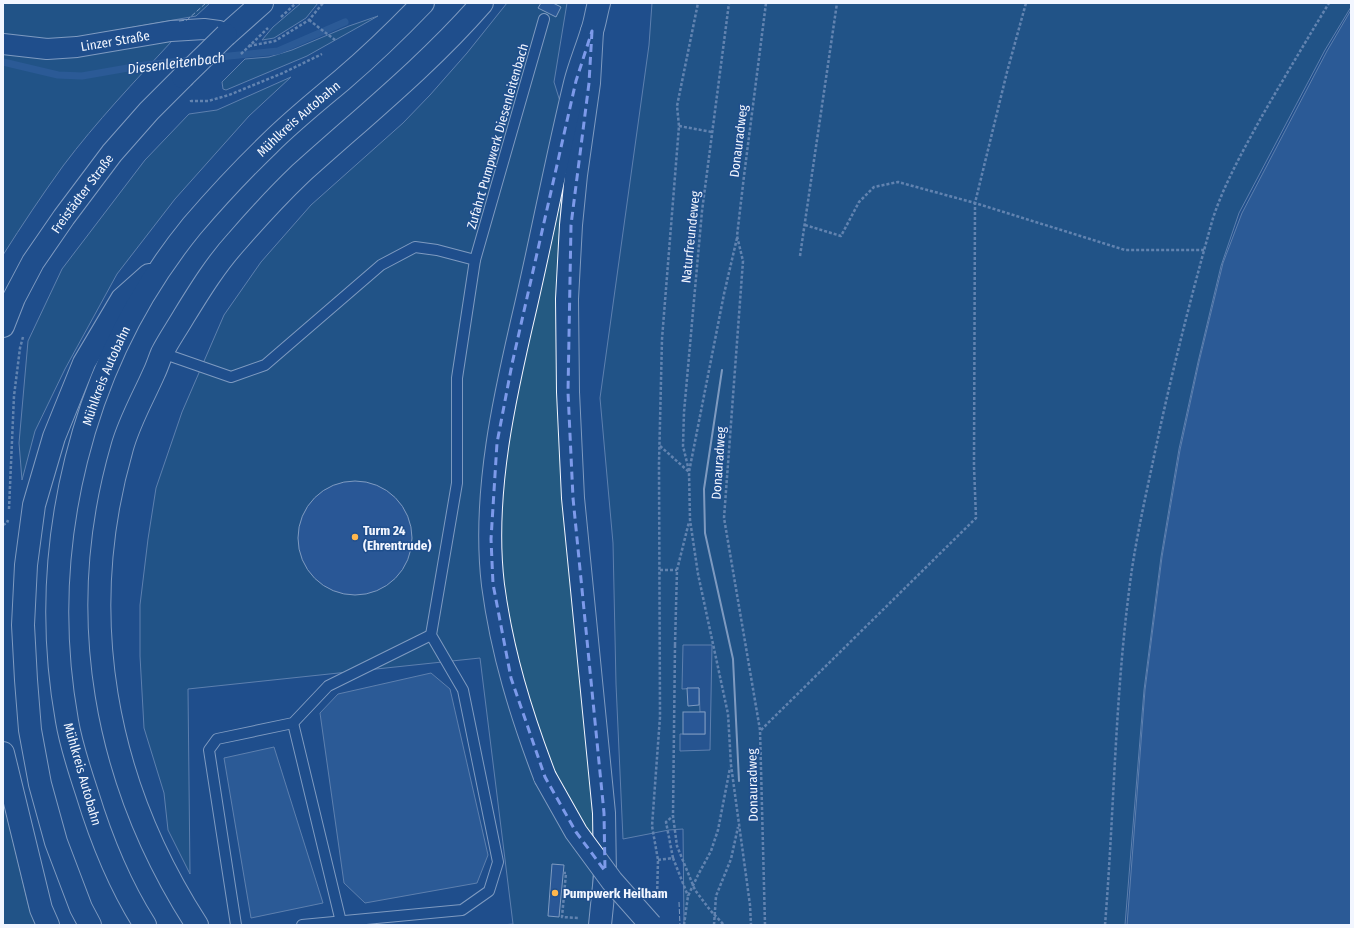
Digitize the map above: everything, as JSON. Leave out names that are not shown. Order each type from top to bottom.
[{"type":"main road","points":[[226,35],[262,3]]},
{"type":"main road","name":"Mühlkreis Autobahn","points":[[145,925],[108,856],[93,815],[67,721],[60,664],[58,622],[60,553],[65,514],[74,466],[97,394],[118,344],[168,258],[212,203],[270,142],[364,60],[397,30],[423,3]]},
{"type":"main road","points":[[197,925],[168,876],[149,838],[132,794],[115,739],[104,677],[98,613],[100,580],[106,518],[122,446],[162,353],[208,276],[235,243],[294,180],[416,70],[482,3]]},
{"type":"main road","points":[[599,3],[592,31],[576,81],[547,215],[512,364],[497,443],[492,488],[491,539],[493,584],[511,678],[526,728],[545,777],[576,832],[612,881],[651,925]]},
{"type":"main road","points":[[591,922],[605,876],[604,814],[573,498],[568,392],[568,300],[571,225],[576,175],[590,83],[592,31]]},
{"type":"main road","name":"Freistädter Straße","points":[[3,326],[14,298],[33,262],[64,217],[112,153],[149,111],[226,35]]},
{"type":"main road","points":[[90,925],[81,908],[56,842],[40,784],[30,730],[23,626],[26,565],[34,506],[54,437],[84,363],[122,299],[168,258]]},
{"type":"main road","points":[[3,753],[41,909],[48,925]]},
{"type":"street","name":"Linzer Straße","points":[[3,44],[48,49],[77,47],[171,31],[204,29],[219,31],[226,35]]},
{"type":"lane","name":"Zufahrt Pumpwerk Diesenleitenbach","points":[[431,635],[457,482],[457,378],[475,260],[544,19]]},
{"type":"lane","points":[[162,353],[231,377],[265,365],[381,265],[415,247],[437,250],[475,260]]},
{"type":"lane","points":[[236,925],[209,750],[217,740],[293,723],[328,686],[431,635],[463,690],[498,862],[489,891],[462,910],[302,925]]},
{"type":"lane","points":[[293,723],[341,922]]},
{"type":"path","points":[[257,45],[275,41],[309,20],[323,3]]},
{"type":"path","points":[[657,903],[658,860],[652,826],[660,717],[660,445],[662,339],[679,126],[677,106],[698,3]]},
{"type":"path","name":"Naturfreundeweg","points":[[689,472],[683,446],[684,412],[702,212],[729,3]]},
{"type":"path","name":"Donauradweg","points":[[765,925],[760,730],[724,518],[743,261],[738,236],[744,176],[766,3]]},
{"type":"path","points":[[800,256],[837,3]]},
{"type":"path","points":[[760,730],[976,518],[974,466],[975,203],[1007,72],[1026,3]]},
{"type":"path","points":[[1105,925],[1111,849],[1122,654],[1134,558],[1140,522],[1164,409],[1184,324],[1217,206],[1231,174],[1329,3]]},
{"type":"path","points":[[309,20],[335,40]]},
{"type":"path","points":[[238,57],[268,28]]},
{"type":"path","points":[[191,101],[208,101],[229,95],[283,73],[322,54]]},
{"type":"path","points":[[183,77],[191,101]]},
{"type":"path","points":[[186,107],[196,96]]},
{"type":"path","points":[[679,126],[712,132]]},
{"type":"path","points":[[805,225],[841,236],[859,202],[874,187],[898,182],[975,203],[1125,250],[1204,250]]},
{"type":"path","points":[[738,236],[724,294],[689,472],[690,520],[698,574],[728,714],[731,765],[738,826],[750,905],[751,925]]},
{"type":"path","points":[[9,511],[14,396],[20,348],[24,334]]},
{"type":"path","points":[[660,445],[689,472]]},
{"type":"path","points":[[3,525],[7,523],[9,519]]},
{"type":"path","points":[[690,520],[677,570],[673,816],[677,846],[695,890],[710,910],[724,925]]},
{"type":"path","points":[[660,570],[677,570]]},
{"type":"path","points":[[684,925],[688,896],[711,851],[718,830],[731,765]]},
{"type":"path","points":[[673,816],[666,822],[673,858],[688,896]]},
{"type":"path","points":[[714,925],[716,896],[731,859],[738,826]]},
{"type":"path","points":[[658,860],[673,858]]},
{"type":"path","points":[[563,873],[566,873],[561,913],[562,917],[591,922]]},
{"type":"highlighted area","points":[[592,31],[589,83],[571,225],[568,392],[573,498],[604,813],[605,871],[576,832],[545,777],[511,678],[493,584],[491,539],[497,443],[512,364],[576,81]]},
{"type":"shaded area","points":[[3,3],[210,3],[196,16],[67,39],[38,40],[3,35]]},
{"type":"shaded area","points":[[301,3],[318,3],[306,18],[274,38],[262,40],[273,27]]},
{"type":"shaded area","points":[[507,3],[567,3],[554,82],[567,124],[559,240],[557,306],[594,805],[593,879],[590,925],[502,925],[513,924],[480,658],[188,689],[190,874],[168,830],[164,793],[144,728],[140,656],[140,605],[156,488],[182,412],[224,315],[261,262],[311,205],[403,123],[430,95],[467,53]]},
{"type":"shaded area","points":[[652,3],[1351,3],[1351,7],[1325,50],[1239,213],[1221,266],[1179,449],[1161,557],[1144,690],[1125,925],[684,925],[683,829],[669,830],[623,839],[616,684],[613,543],[600,398],[649,45]]},
{"type":"shaded area","points":[[1351,10],[1351,925],[1127,925],[1145,690],[1162,557],[1180,450],[1199,362],[1223,263],[1242,213],[1327,51]]},
{"type":"shaded area","points":[[378,16],[307,56],[226,90],[223,89],[222,82],[245,59],[269,57],[292,50],[349,26]]},
{"type":"shaded area","points":[[172,41],[116,102],[63,166],[3,255],[3,51]]},
{"type":"shaded area","points":[[291,77],[249,116],[175,199],[117,274],[65,369],[35,431],[22,480],[19,443],[28,341],[62,269],[145,160],[189,114],[217,110]]},
{"type":"shaded area","points":[[683,645],[712,645],[710,750],[680,751],[680,734],[705,734],[705,712],[700,712],[699,688],[682,689]]},
{"type":"shaded area","points":[[431,673],[450,689],[488,855],[477,883],[365,903],[344,883],[320,713],[338,694]]},
{"type":"shaded area","points":[[274,747],[323,903],[251,918],[224,758]]},
{"type":"shaded area","points":[[3,799],[29,907],[36,925],[3,925]]},
{"type":"building","points":[[541,3],[553,3],[561,7],[556,17],[538,8]]},
{"type":"building","name":"Turm 24 (Ehrentrude)","points":[[355,481],[366,482],[377,486],[395,498],[407,516],[411,527],[411,549],[407,560],[395,578],[377,590],[366,594],[355,595],[344,594],[333,590],[315,578],[303,560],[299,549],[298,538],[299,527],[303,516],[315,498],[333,486],[344,482]]},
{"type":"building","points":[[687,688],[699,688],[699,705],[688,706]]},
{"type":"building","points":[[683,712],[705,712],[705,734],[683,734]]},
{"type":"building","name":"Pumpwerk Heilham","points":[[552,864],[564,865],[559,917],[548,916]]},
{"type":"waterway","name":"Diesenleitenbach","points":[[210,58],[278,51],[345,22]]},
{"type":"waterway","name":"Diesenleitenbach","points":[[3,62],[58,75],[82,76],[145,65],[192,60]]},
{"type":"fence","points":[[179,21],[187,20],[206,3]]},
{"type":"fence","points":[[679,902],[680,925]]},
{"type":"wall","points":[[722,370],[704,489],[705,533],[733,659],[739,781]]},
{"type":"place","name":"Turm 24 (Ehrentrude)","points":[[355,537]]},
{"type":"place","name":"Pumpwerk Heilham","points":[[555,893]]}]
